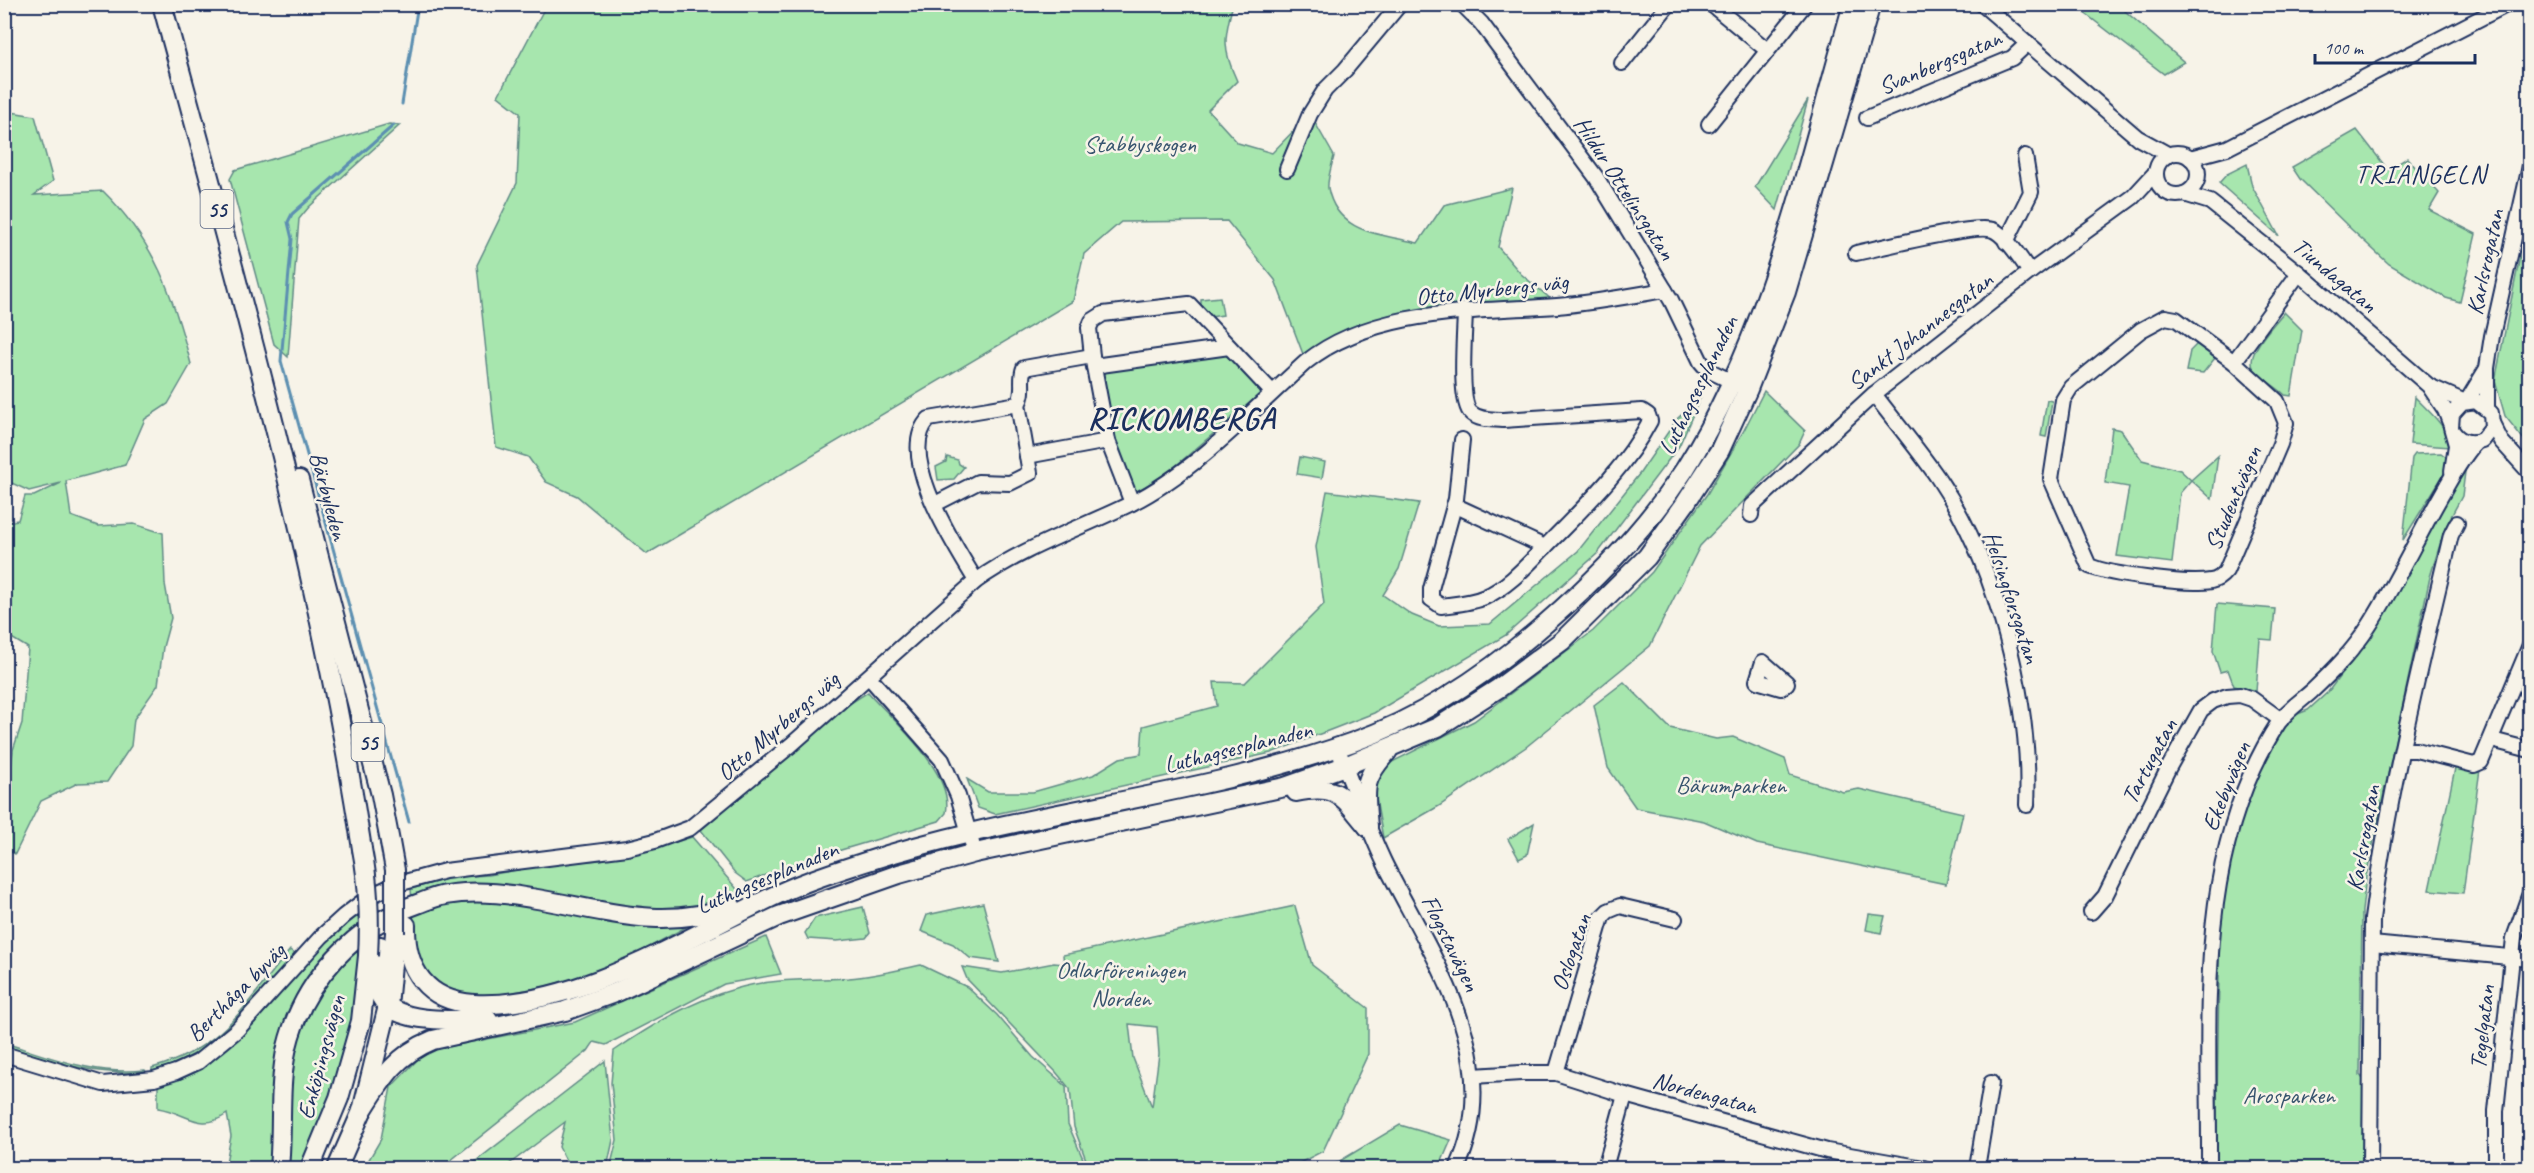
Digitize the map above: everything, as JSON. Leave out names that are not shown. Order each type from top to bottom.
[{"type":"main road","name":"Bärbyleden","points":[[162,4],[272,413],[349,765],[381,844],[395,870],[401,929],[388,1006]]},
{"type":"main road","name":"Bärbyleden","points":[[172,4],[322,566],[384,812],[381,844],[369,882],[374,951]]},
{"type":"main road","name":"Luthagsesplanaden","points":[[401,929],[415,972],[423,982],[444,998],[456,1002],[482,1004],[542,997],[608,977],[785,890],[902,850],[969,832],[1237,775],[1337,746],[1386,728],[1438,702],[1494,664],[1556,614],[1630,542],[1665,497],[1709,428],[1757,321],[1793,219],[1853,4]]},
{"type":"main road","name":"Luthagsesplanaden","points":[[362,1111],[385,1075],[415,1047],[453,1035],[565,1011],[617,992],[736,935],[823,899],[899,874],[975,853],[1285,787],[1345,766],[1438,726],[1499,688],[1562,641],[1647,557],[1720,450],[1748,389],[1786,292],[1872,4]]},
{"type":"main road","points":[[1368,827],[1366,784],[1368,775],[1391,747]]},
{"type":"main road","points":[[1185,809],[1220,808],[1316,788],[1329,789],[1340,795],[1368,827]]},
{"type":"main road","points":[[279,1168],[283,1072],[287,1047],[303,1002],[335,957],[355,939],[393,913],[445,895],[481,892],[530,897],[627,916],[671,919],[705,915],[785,890]]},
{"type":"main road","points":[[374,951],[376,980],[380,996],[388,1006]]},
{"type":"main road","name":"Enköpingsvägen","points":[[310,1168],[339,1098],[361,1021],[374,951]]},
{"type":"main road","name":"Luthagsesplanaden","points":[[388,1006],[419,1018],[522,1020]]},
{"type":"main road","name":"55","points":[[337,1168],[362,1111],[388,1006]]},
{"type":"street","points":[[1287,169],[1310,114],[1325,90],[1365,50],[1400,4]]},
{"type":"street","name":"Hildur Ottelinsgatan","points":[[1461,4],[1481,23],[1596,177],[1665,290],[1701,362],[1708,370],[1748,389]]},
{"type":"street","points":[[1622,63],[1669,4]]},
{"type":"street","points":[[1711,4],[1767,50]]},
{"type":"street","points":[[1708,124],[1804,4]]},
{"type":"street","points":[[1863,35],[1878,4]]},
{"type":"street","points":[[1982,4],[2138,138],[2169,155]]},
{"type":"street","points":[[2190,158],[2227,148],[2508,4]]},
{"type":"street","name":"Svanbergsgatan","points":[[1867,118],[2012,58],[2028,43]]},
{"type":"street","points":[[2138,138],[2157,170],[2160,186],[2172,194],[2184,194],[2193,187],[2197,177],[2227,148]]},
{"type":"street","points":[[2157,170],[2162,160],[2169,155],[2180,154],[2190,158],[2196,165],[2197,177]]},
{"type":"street","points":[[2006,242],[2031,192],[2025,156]]},
{"type":"street","name":"Karlsrogatan","points":[[2487,408],[2487,368],[2529,166]]},
{"type":"street","name":"Sankt Johannesgatan","points":[[1751,515],[1752,506],[1874,394],[2030,272],[2133,197],[2157,170]]},
{"type":"street","name":"Tiundagatan","points":[[2197,177],[2210,202]]},
{"type":"street","name":"Sankt Johannesgatan","points":[[2133,197],[2165,191]]},
{"type":"street","name":"Tiundagatan","points":[[2184,194],[2210,202],[2299,273],[2429,386],[2445,410],[2451,427]]},
{"type":"street","points":[[1856,253],[1973,228],[1994,230],[2030,272]]},
{"type":"street","points":[[2234,362],[2299,273]]},
{"type":"street","name":"Otto Myrbergs väg","points":[[410,880],[445,871],[627,848],[655,842],[690,828],[976,581],[1004,561],[1132,503],[1168,482],[1323,349],[1354,334],[1383,325],[1465,310],[1558,305],[1665,290]]},
{"type":"street","points":[[1132,503],[1108,441],[1093,361],[1089,328],[1092,321],[1103,314],[1190,304],[1272,392]]},
{"type":"street","points":[[1462,440],[1454,505],[1431,589],[1431,599],[1441,606],[1473,602],[1484,598],[1516,575],[1584,510],[1630,454],[1650,421],[1648,415],[1642,411],[1503,420],[1481,419],[1470,412],[1465,403],[1463,385],[1465,310]]},
{"type":"street","name":"Studentvägen","points":[[2165,317],[2176,319],[2234,362],[2276,399],[2286,423],[2280,444],[2226,571],[2214,580],[2193,581],[2115,573],[2089,566],[2051,479],[2059,414],[2066,393],[2141,330],[2165,317]]},
{"type":"street","points":[[934,502],[939,502],[978,482],[1010,483],[1030,473],[1018,404],[1023,396],[1024,368],[1229,347]]},
{"type":"street","name":"Karlsrogatan","points":[[2466,401],[2487,368]]},
{"type":"street","name":"Tiundagatan","points":[[2429,386],[2466,401]]},
{"type":"street","name":"Helsingforsgatan","points":[[1874,394],[1938,479],[1966,527],[1990,586],[2008,647],[2024,722],[2027,755],[2027,805]]},
{"type":"street","points":[[2516,459],[2478,442],[2462,441],[2451,427],[2452,414],[2457,407],[2466,401],[2476,401],[2487,408],[2501,441],[2529,472]]},
{"type":"street","points":[[976,581],[951,539],[924,484],[919,444],[921,427],[929,419],[1018,404]]},
{"type":"street","points":[[2478,442],[2487,436],[2492,423]]},
{"type":"street","name":"Ekebyvägen","points":[[2450,479],[2456,445],[2451,427]]},
{"type":"street","points":[[1027,456],[1108,441]]},
{"type":"street","name":"Ekebyvägen","points":[[2209,1168],[2211,963],[2214,906],[2221,868],[2238,805],[2257,760],[2281,720],[2338,666],[2369,626],[2450,479],[2478,442]]},
{"type":"street","points":[[1454,505],[1545,547]]},
{"type":"street","name":"Karlsrogatan","points":[[2370,1168],[2372,919],[2377,880],[2403,750],[2451,535],[2457,523]]},
{"type":"street","points":[[2403,750],[2416,750],[2474,765],[2481,762],[2492,740],[2529,645]]},
{"type":"street","points":[[868,676],[942,760],[958,795],[975,853]]},
{"type":"street","name":"Tartugatan","points":[[2091,912],[2105,896],[2169,767],[2202,710],[2213,701],[2227,696],[2240,695],[2252,699],[2281,720]]},
{"type":"street","points":[[2492,740],[2529,750]]},
{"type":"street","name":"Flogstavägen","points":[[1337,746],[1368,827],[1430,948],[1457,1006],[1466,1035],[1473,1076],[1472,1118],[1457,1168]]},
{"type":"street","name":"Berthåga byväg","points":[[4,1054],[103,1084],[154,1079],[176,1072],[198,1062],[237,1030],[344,916],[370,896],[410,880]]},
{"type":"street","name":"Tegelgatan","points":[[2496,1168],[2496,1111],[2514,938],[2529,892]]},
{"type":"street","name":"Oslogatan","points":[[1556,1073],[1602,917],[1608,911],[1620,906],[1675,919]]},
{"type":"street","points":[[2372,944],[2529,959]]},
{"type":"street","name":"Nordengatan","points":[[1473,1076],[1556,1073],[1625,1095],[1827,1150],[1924,1168]]},
{"type":"street","points":[[1977,1168],[1991,1083]]},
{"type":"street","points":[[1605,1168],[1625,1095]]},
{"type":"green space","name":"Stabbyskogen","points":[[702,4],[1233,4],[1226,43],[1229,60],[1237,81],[1208,110],[1238,143],[1272,153],[1310,114],[1334,156],[1328,188],[1333,203],[1341,215],[1362,229],[1418,243],[1444,205],[1512,188],[1498,247],[1521,274],[1558,305],[1383,325],[1306,362],[1275,280],[1227,221],[1121,222],[1084,254],[1073,301],[647,554],[577,496],[546,482],[528,457],[496,447],[477,265],[517,183],[520,113],[498,96],[543,11],[554,5],[675,5],[701,11]]},
{"type":"green space","points":[[2074,5],[2118,5],[2184,62],[2164,74]]},
{"type":"green space","points":[[1808,100],[1777,210],[1755,187]]},
{"type":"green space","points":[[5,111],[35,116],[53,181],[34,195],[103,191],[136,230],[149,250],[169,292],[191,364],[168,404],[145,419],[125,465],[66,481],[71,516],[98,526],[134,524],[163,533],[165,584],[171,618],[163,647],[158,685],[134,719],[131,746],[107,782],[78,783],[41,801],[15,854],[5,849],[5,793],[8,793],[13,750],[22,723],[28,648],[5,634],[5,522],[18,520],[25,496],[34,496],[61,483],[29,491],[5,480]]},
{"type":"green space","points":[[389,124],[400,125],[309,207],[299,219],[288,357],[274,344],[230,179],[235,170]]},
{"type":"green space","points":[[2357,130],[2388,170],[2407,158],[2439,193],[2429,210],[2476,234],[2460,302],[2446,298],[2389,264],[2300,179],[2292,167]]},
{"type":"green space","points":[[2247,164],[2252,186],[2279,236],[2219,183],[2227,174]]},
{"type":"green space","points":[[2529,211],[2529,446],[2505,416],[2495,381]]},
{"type":"green space","points":[[1220,297],[1223,315],[1210,317],[1201,305],[1201,299]]},
{"type":"green space","points":[[2284,312],[2302,330],[2291,396],[2285,395],[2259,375],[2252,361],[2263,338]]},
{"type":"green space","points":[[2198,343],[2215,358],[2203,373],[2186,371],[2190,351]]},
{"type":"green space","points":[[1229,347],[1268,387],[1165,475],[1129,496],[1094,366]]},
{"type":"green space","points":[[1764,391],[1805,431],[1799,444],[1700,546],[1650,646],[1526,747],[1439,806],[1383,838],[1374,788],[1386,765],[1474,721],[1593,631],[1652,572],[1707,494]]},
{"type":"green space","points":[[1701,396],[1679,446],[1598,553],[1506,635],[1374,713],[1271,753],[995,814],[978,808],[967,779],[988,792],[1033,792],[1093,775],[1120,758],[1141,754],[1143,726],[1217,706],[1214,682],[1245,683],[1324,604],[1316,547],[1327,491],[1419,503],[1399,569],[1383,595],[1412,615],[1439,626],[1490,624],[1578,551],[1640,473],[1677,419]]},
{"type":"green space","points":[[2415,397],[2442,426],[2450,447],[2410,444]]},
{"type":"green space","points":[[2047,400],[2052,401],[2046,437],[2041,436]]},
{"type":"green space","points":[[2112,428],[2121,430],[2142,460],[2180,470],[2191,480],[2180,493],[2172,563],[2117,556],[2129,487],[2105,483]]},
{"type":"green space","points":[[2441,453],[2449,459],[2444,474],[2403,540],[2412,458],[2415,454]]},
{"type":"green space","points":[[2218,456],[2212,499],[2191,480]]},
{"type":"green space","points":[[947,457],[958,460],[959,464],[964,467],[954,479],[938,480],[936,467],[946,462]]},
{"type":"green space","points":[[1300,457],[1325,462],[1322,478],[1297,474]]},
{"type":"green space","name":"Arosparken","points":[[2466,464],[2462,496],[2445,528],[2430,577],[2366,877],[2362,911],[2360,1075],[2365,1082],[2364,1168],[2216,1168],[2220,907],[2226,870],[2244,806],[2274,741],[2295,715],[2308,710],[2328,692],[2360,649]]},
{"type":"green space","points":[[2217,604],[2275,609],[2272,640],[2260,639],[2256,691],[2234,686],[2228,670],[2220,672],[2213,651]]},
{"type":"green space","name":"Bärumparken","points":[[1624,682],[1670,728],[1716,739],[1733,737],[1785,759],[1790,775],[1843,792],[1859,789],[1963,813],[1946,884],[1757,844],[1704,821],[1636,808],[1608,768],[1594,705]]},
{"type":"green space","points":[[868,692],[906,732],[932,765],[941,781],[946,798],[946,813],[939,821],[797,863],[747,882],[735,873],[701,830],[846,706]]},
{"type":"green space","points":[[2457,759],[2481,762],[2463,893],[2429,890]]},
{"type":"green space","points":[[1534,823],[1527,855],[1519,859],[1508,839]]},
{"type":"green space","points":[[692,837],[743,896],[611,968],[543,987],[496,995],[457,994],[434,985],[416,957],[411,889],[453,877],[489,875],[550,864],[600,860],[656,848]]},
{"type":"green space","points":[[983,903],[999,962],[970,958],[953,944],[921,931],[927,915]]},
{"type":"green space","name":"Odlarföreningen Norden","points":[[1295,906],[1312,965],[1368,1008],[1368,1054],[1323,1151],[1290,1168],[1089,1168],[1074,1127],[1070,1089],[967,979],[962,967],[1002,973],[1054,963],[1064,964],[1063,955]],"holes":[[[1129,1024],[1157,1027],[1159,1054],[1152,1107],[1133,1058]]]},
{"type":"green space","points":[[863,907],[870,933],[866,938],[837,941],[808,939],[805,933],[815,918]]},
{"type":"green space","points":[[367,909],[366,923],[305,990],[275,1168],[225,1168],[231,1136],[227,1114],[209,1122],[201,1122],[158,1108],[158,1085],[202,1066],[237,1040],[326,942],[345,924]]},
{"type":"green space","points":[[1869,914],[1885,916],[1881,933],[1866,930]]},
{"type":"green space","points":[[766,937],[781,974],[724,984],[606,1045],[594,1042],[588,1051],[441,1168],[364,1168],[381,1139],[391,1087],[426,1051],[575,1022]]},
{"type":"green space","points":[[361,941],[353,1011],[339,1075],[302,1168],[287,1168],[291,1080],[294,1057],[305,1014],[319,990]]},
{"type":"green space","points":[[290,950],[296,955],[233,1025],[196,1053],[152,1071],[152,1068],[177,1060],[197,1049],[231,1022]]},
{"type":"green space","points":[[921,965],[967,987],[997,1015],[1033,1057],[1066,1086],[1068,1124],[1087,1168],[610,1168],[617,1140],[611,1083],[614,1051],[628,1041],[687,1007],[749,985],[777,981],[858,977]]},
{"type":"green space","points":[[5,1043],[91,1068],[145,1070],[146,1072],[91,1070],[40,1057],[5,1046]]},
{"type":"green space","points":[[605,1061],[613,1140],[607,1168],[570,1168],[559,1147],[565,1122],[504,1168],[467,1168]]},
{"type":"green space","points":[[1400,1125],[1451,1140],[1439,1168],[1328,1168]]},
{"type":"waterway","points":[[402,104],[418,4]]},
{"type":"waterway","points":[[394,125],[292,214],[288,222],[292,239],[281,361],[409,822]]},
{"type":"district","name":"TRIANGELN","points":[[2421,174]]},
{"type":"district","name":"RICKOMBERGA","points":[[1182,419]]}]
